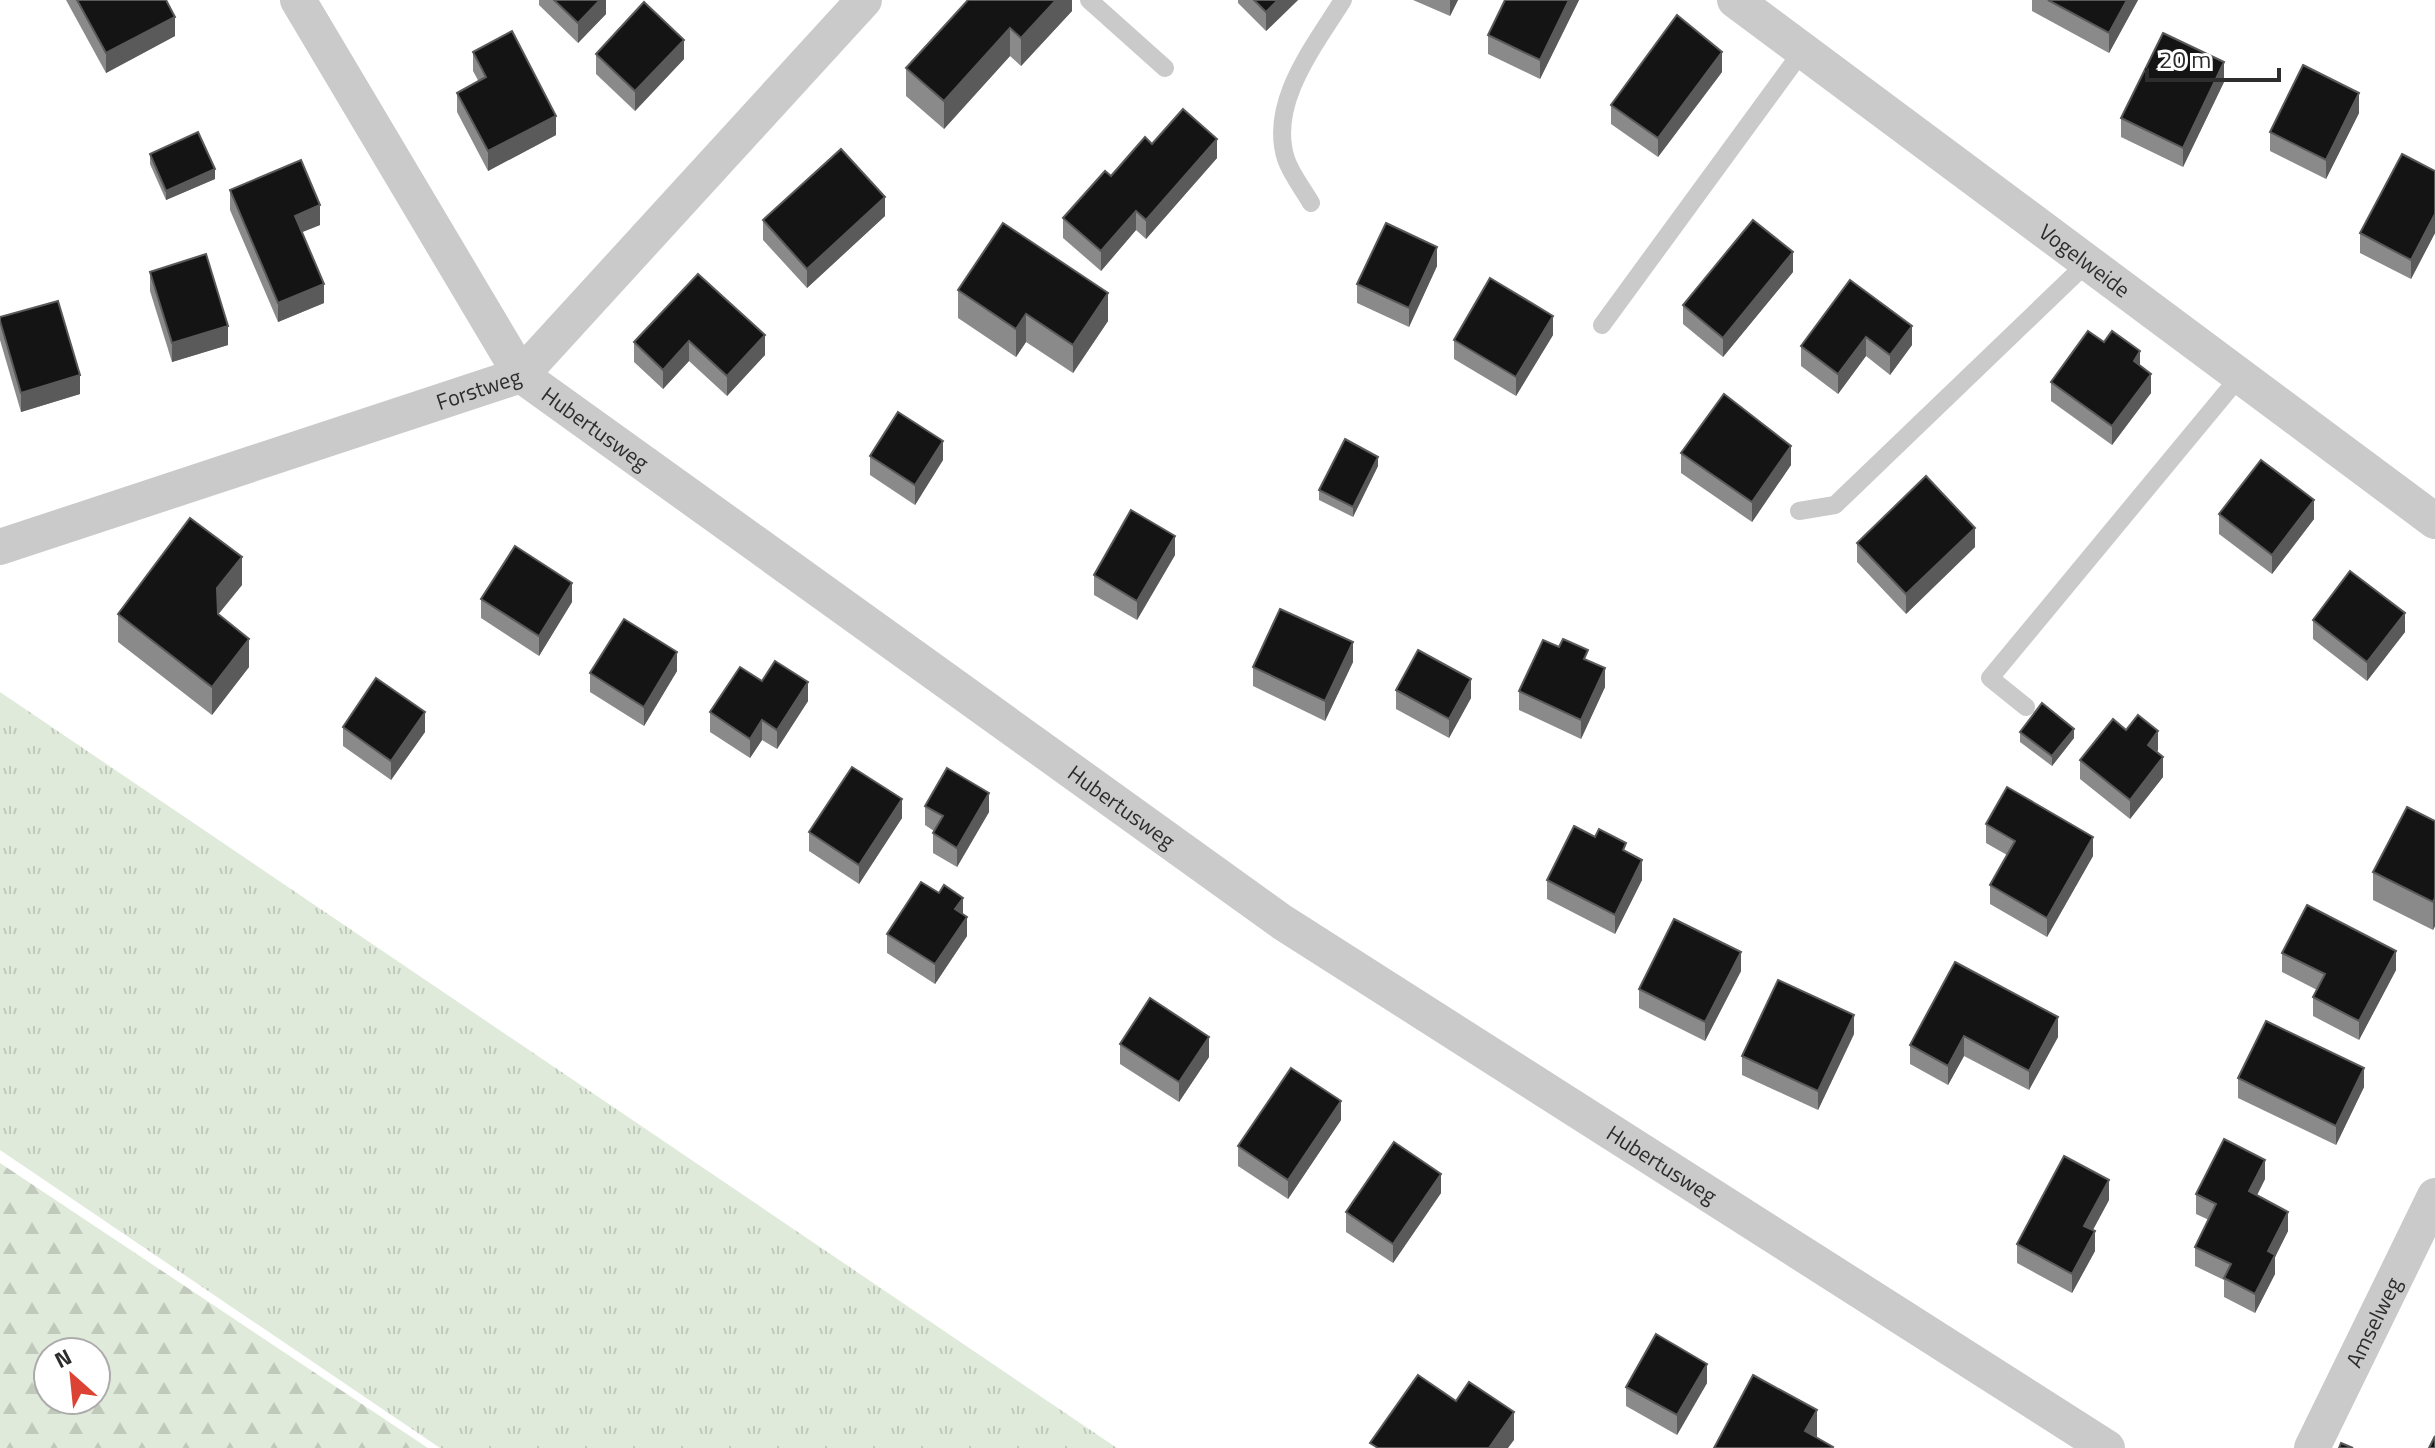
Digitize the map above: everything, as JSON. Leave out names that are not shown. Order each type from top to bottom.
[{"type":"street","name":"Hubertusweg","points":[[298,0],[521,375],[1282,922],[2107,1448]]},
{"type":"street","name":"Forstweg","points":[[0,547],[521,375],[864,0]]},
{"type":"street","name":"Vogelweide","points":[[1735,0],[2435,521]]},
{"type":"street","name":"Amselweg","points":[[2312,1448],[2435,1196]]},
{"type":"lane","points":[[1089,0],[1165,68]]},
{"type":"lane","points":[[1311,203],[1286,160],[1281,123],[1300,69],[1343,0]]},
{"type":"lane","points":[[1602,325],[1803,50]]},
{"type":"lane","points":[[1799,511],[1835,505],[2088,262]]},
{"type":"lane","points":[[2026,707],[1990,678],[2240,376]]},
{"type":"green space","points":[[0,692],[1117,1448],[440,1448],[0,1150]]},
{"type":"green space","points":[[0,1163],[428,1448],[0,1448]]},
{"type":"building","points":[[77,0],[166,0],[175,17],[106,53]]},
{"type":"building","points":[[554,0],[600,0],[578,23]]},
{"type":"building","points":[[968,0],[1056,0],[1021,38],[1010,28],[944,101],[906,68]]},
{"type":"building","points":[[1254,0],[1278,0],[1266,12]]},
{"type":"building","points":[[1505,0],[1569,0],[1540,60],[1488,35]]},
{"type":"building","points":[[2048,0],[2127,0],[2109,33]]},
{"type":"building","points":[[644,2],[684,40],[635,91],[596,54]]},
{"type":"building","points":[[1677,15],[1722,52],[1658,138],[1611,105]]},
{"type":"building","points":[[512,31],[556,116],[488,151],[457,93],[486,77],[473,52]]},
{"type":"building","points":[[2163,33],[2224,62],[2183,148],[2121,118]]},
{"type":"building","points":[[2303,65],[2359,93],[2326,160],[2270,132]]},
{"type":"building","points":[[1183,109],[1217,139],[1146,220],[1136,211],[1101,251],[1063,218],[1105,171],[1111,176],[1145,137],[1152,144]]},
{"type":"building","points":[[198,132],[215,169],[166,191],[150,154]]},
{"type":"building","points":[[841,149],[885,197],[807,269],[763,220]]},
{"type":"building","points":[[2402,154],[2435,171],[2435,214],[2411,260],[2360,233]]},
{"type":"building","points":[[301,160],[320,205],[295,216],[324,284],[278,303],[230,190]]},
{"type":"building","points":[[1753,220],[1793,252],[1723,338],[1683,305]]},
{"type":"building","points":[[1003,223],[1108,293],[1073,345],[1026,314],[1016,329],[958,290]]},
{"type":"building","points":[[1386,223],[1437,247],[1409,308],[1357,284]]},
{"type":"building","points":[[206,254],[228,326],[172,343],[150,272]]},
{"type":"building","points":[[698,274],[765,335],[727,376],[689,341],[663,370],[634,342]]},
{"type":"building","points":[[1490,278],[1553,316],[1516,377],[1454,340]]},
{"type":"building","points":[[1850,280],[1912,326],[1890,355],[1866,337],[1838,374],[1801,346]]},
{"type":"building","points":[[58,301],[80,375],[21,393],[0,317]]},
{"type":"building","points":[[2088,331],[2104,342],[2112,331],[2140,351],[2134,361],[2151,374],[2112,426],[2051,382]]},
{"type":"building","points":[[1724,394],[1791,446],[1752,502],[1681,453]]},
{"type":"building","points":[[898,412],[943,441],[915,485],[870,456]]},
{"type":"building","points":[[1345,439],[1378,457],[1353,507],[1319,490]]},
{"type":"building","points":[[2261,460],[2314,500],[2272,555],[2219,514]]},
{"type":"building","points":[[1926,476],[1975,528],[1906,594],[1857,543]]},
{"type":"building","points":[[1131,510],[1175,536],[1137,601],[1094,575]]},
{"type":"building","points":[[190,518],[242,557],[217,588],[218,614],[249,639],[212,687],[118,614]]},
{"type":"building","points":[[515,546],[572,583],[539,636],[481,599]]},
{"type":"building","points":[[2350,571],[2405,613],[2367,662],[2313,620]]},
{"type":"building","points":[[1280,609],[1353,642],[1325,701],[1253,667]]},
{"type":"building","points":[[624,619],[677,652],[644,707],[590,673]]},
{"type":"building","points":[[1563,639],[1588,650],[1584,659],[1605,668],[1581,720],[1519,691],[1543,640],[1559,647]]},
{"type":"building","points":[[1418,650],[1471,679],[1449,719],[1396,690]]},
{"type":"building","points":[[775,661],[808,682],[777,730],[762,720],[750,739],[710,712],[740,667],[762,681]]},
{"type":"building","points":[[376,678],[425,712],[391,761],[343,727]]},
{"type":"building","points":[[2042,703],[2074,729],[2052,756],[2020,732]]},
{"type":"building","points":[[2138,715],[2158,731],[2148,745],[2163,757],[2130,800],[2080,760],[2113,719],[2126,730]]},
{"type":"building","points":[[852,767],[902,799],[859,865],[809,832]]},
{"type":"building","points":[[947,768],[989,793],[957,848],[933,833],[943,816],[925,806]]},
{"type":"building","points":[[2007,787],[2093,837],[2047,918],[1990,885],[2015,841],[1986,824]]},
{"type":"building","points":[[2407,807],[2435,821],[2433,902],[2373,872]]},
{"type":"building","points":[[1574,826],[1595,837],[1599,829],[1626,843],[1623,850],[1642,860],[1615,915],[1547,880]]},
{"type":"building","points":[[921,882],[939,893],[944,885],[963,898],[955,909],[967,917],[935,964],[887,934]]},
{"type":"building","points":[[2307,905],[2396,951],[2359,1021],[2313,997],[2325,974],[2282,953]]},
{"type":"building","points":[[1674,919],[1741,952],[1705,1022],[1639,989]]},
{"type":"building","points":[[1955,962],[2058,1017],[2029,1071],[1964,1036],[1948,1066],[1910,1045]]},
{"type":"building","points":[[1778,980],[1854,1015],[1818,1091],[1742,1056]]},
{"type":"building","points":[[1150,998],[1209,1037],[1179,1082],[1120,1044]]},
{"type":"building","points":[[2266,1021],[2364,1068],[2336,1126],[2238,1078]]},
{"type":"building","points":[[1291,1068],[1341,1101],[1288,1180],[1238,1146]]},
{"type":"building","points":[[2224,1139],[2265,1160],[2249,1191],[2288,1212],[2268,1251],[2275,1255],[2255,1294],[2224,1278],[2231,1264],[2195,1247],[2216,1204],[2196,1194]]},
{"type":"building","points":[[1394,1142],[1441,1174],[1393,1244],[1346,1212]]},
{"type":"building","points":[[2064,1156],[2109,1180],[2084,1226],[2095,1231],[2072,1274],[2017,1244]]},
{"type":"building","points":[[1656,1334],[1707,1364],[1677,1415],[1626,1387]]},
{"type":"building","points":[[1418,1375],[1456,1401],[1469,1382],[1514,1412],[1489,1448],[1378,1448],[1370,1443]]},
{"type":"building","points":[[1753,1375],[1817,1410],[1805,1431],[1833,1447],[1714,1448]]}]
